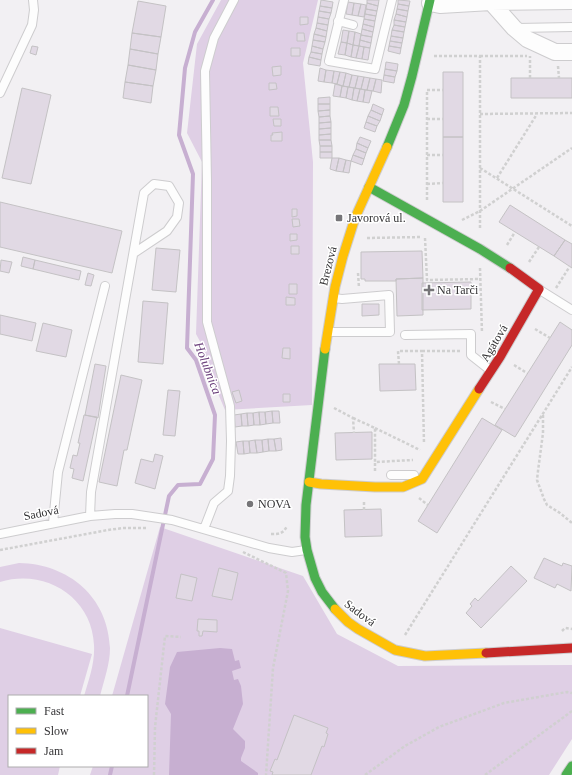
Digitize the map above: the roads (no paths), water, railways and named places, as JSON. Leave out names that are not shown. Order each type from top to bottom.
[{"type":"street","points":[[430,1],[440,4],[572,1]]},
{"type":"street","name":"Brezová","points":[[307,550],[305,524],[309,482],[332,298],[350,230],[382,162],[404,105],[430,1]]},
{"type":"street","points":[[491,2],[514,28],[527,39],[555,52],[572,52]]},
{"type":"street","points":[[369,187],[480,249],[508,266],[539,289]]},
{"type":"street","name":"Agátová","points":[[309,482],[375,487],[403,487],[422,480],[491,371],[539,289]]},
{"type":"street","name":"Sadová","points":[[307,550],[315,578],[329,603],[348,622],[395,650],[425,656],[572,647]]},
{"type":"street","points":[[566,775],[572,766]]},
{"type":"lane","points":[[0,93],[32,25],[34,10],[33,0]]},
{"type":"lane","points":[[234,0],[214,38],[205,71],[207,322],[230,406],[231,441],[228,491],[214,503],[204,529],[269,548],[292,552],[307,550]]},
{"type":"lane","points":[[344,0],[329,61],[375,69],[392,0]]},
{"type":"lane","points":[[338,21],[353,25]]},
{"type":"lane","points":[[514,28],[572,27]]},
{"type":"lane","points":[[90,516],[91,492],[144,193],[154,184],[169,186],[179,203],[177,217],[167,231],[134,253]]},
{"type":"lane","points":[[53,523],[58,472],[105,286]]},
{"type":"lane","points":[[539,289],[572,310]]},
{"type":"lane","points":[[327,332],[390,332],[389,295],[342,299],[332,298]]},
{"type":"lane","points":[[404,335],[471,334],[471,355],[491,371]]},
{"type":"lane","points":[[391,475],[414,475],[415,482]]},
{"type":"lane","name":"Sadová","points":[[0,534],[90,516],[121,514],[132,514],[172,520],[204,529]]},
{"type":"waterway","name":"Holubnica","points":[[127,695],[169,496],[178,485],[200,484],[213,459],[215,415],[196,360],[187,348],[193,174],[179,135],[185,68],[195,32],[213,0]]},
{"type":"waterway","name":"Holubnica","points":[[110,775],[112,767]]},
{"type":"place","name":"Javorová ul.","points":[[339,218]]},
{"type":"place","name":"Na Tarči","points":[[429,290]]},
{"type":"place","name":"NOVA","points":[[250,504]]}]
